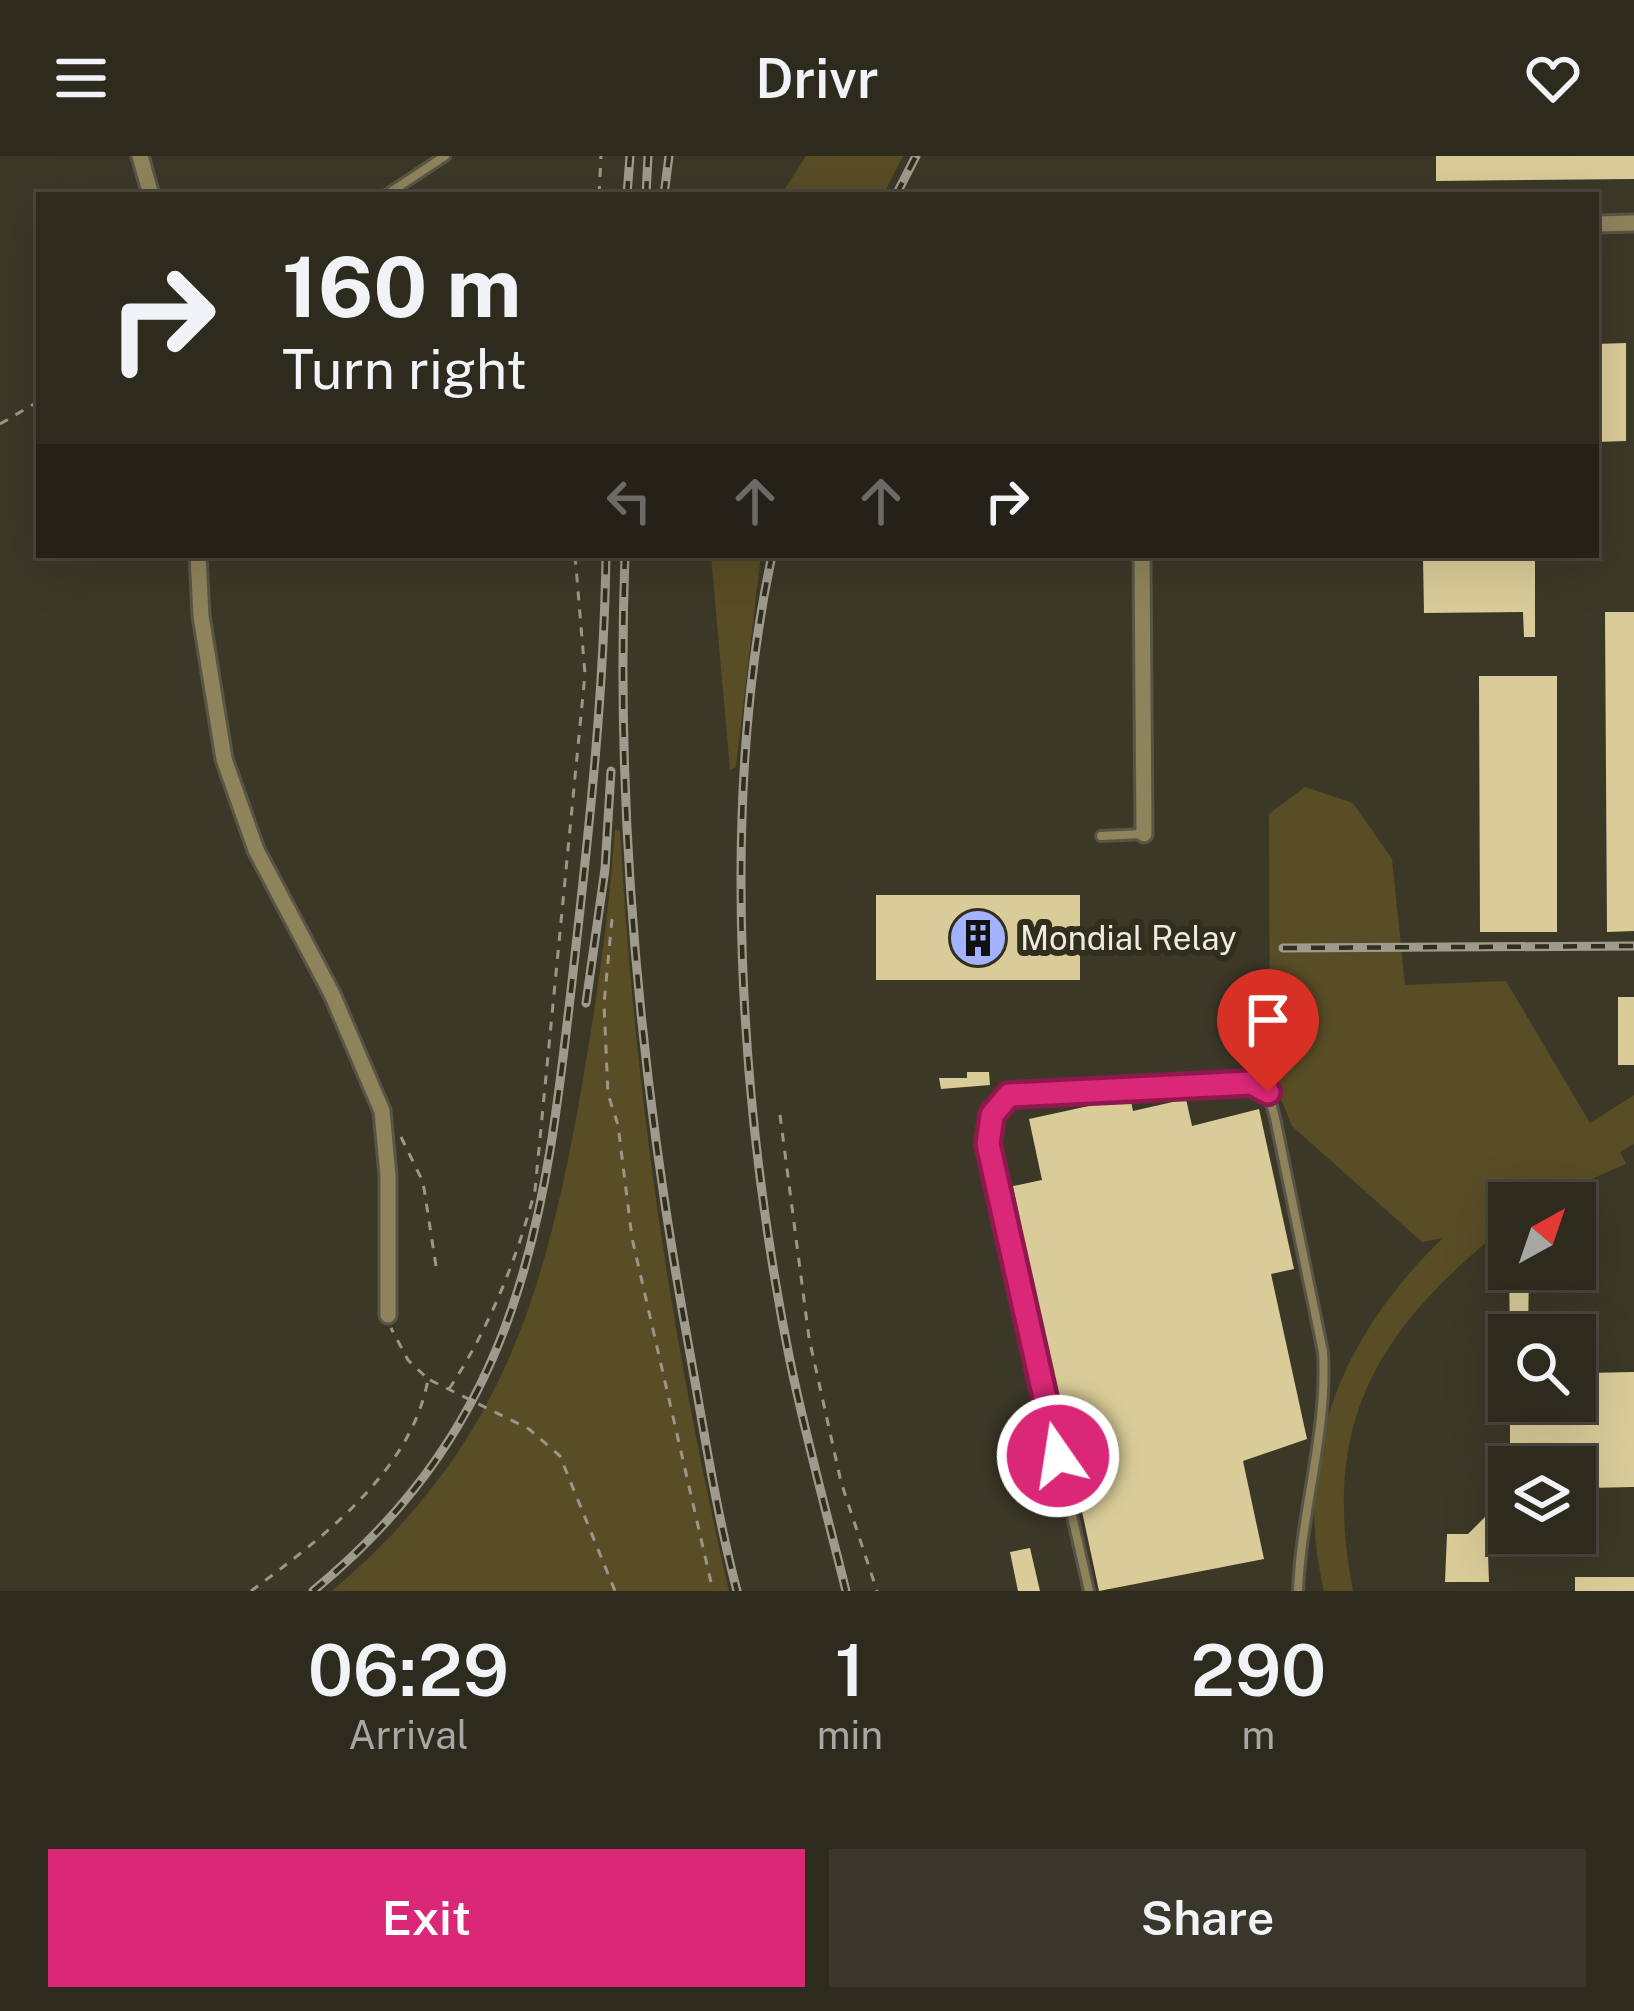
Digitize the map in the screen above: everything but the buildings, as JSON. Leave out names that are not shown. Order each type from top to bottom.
[{"type":"street","points":[[140,156],[150,192]]},
{"type":"street","points":[[1599,224],[1634,224]]},
{"type":"street","points":[[198,558],[201,616],[224,759],[256,850],[332,994],[382,1111],[388,1176],[388,1315]]},
{"type":"street","points":[[1142,558],[1144,834]]},
{"type":"lane","points":[[391,192],[445,156]]},
{"type":"lane","points":[[1101,836],[1144,834]]},
{"type":"lane","points":[[1089,1591],[1005,1231],[988,1144],[992,1115],[1009,1095],[1252,1083],[1268,1092],[1323,1352],[1325,1386],[1304,1503],[1298,1591]]},
{"type":"path","points":[[599,192],[601,156]]},
{"type":"path","points":[[0,424],[36,403]]},
{"type":"path","points":[[449,1388],[472,1355],[512,1264],[535,1190],[585,674],[575,558]]},
{"type":"path","points":[[612,919],[604,1004],[608,1094],[618,1125],[632,1238],[713,1591]]},
{"type":"path","points":[[780,1115],[809,1338],[841,1482],[877,1591]]},
{"type":"path","points":[[400,1135],[423,1182],[436,1265]]},
{"type":"path","points":[[388,1315],[394,1342],[428,1379],[529,1429],[560,1456],[616,1591]]},
{"type":"path","points":[[251,1591],[339,1521],[371,1485],[400,1445],[428,1379]]},
{"type":"shaded area","points":[[806,156],[903,156],[885,192],[783,192]]},
{"type":"shaded area","points":[[711,558],[761,558],[736,767],[730,770]]},
{"type":"shaded area","points":[[1305,787],[1353,803],[1392,859],[1405,985],[1506,981],[1590,1123],[1634,1095],[1634,1144],[1620,1152],[1626,1164],[1584,1182],[1488,1182],[1488,1242],[1425,1301],[1393,1341],[1353,1427],[1345,1476],[1345,1530],[1353,1591],[1324,1591],[1315,1491],[1321,1444],[1353,1355],[1408,1275],[1443,1238],[1422,1242],[1292,1126],[1270,1071],[1269,814]]},
{"type":"shaded area","points":[[615,829],[620,831],[635,1023],[658,1213],[689,1403],[729,1591],[332,1591],[437,1482],[506,1366],[530,1303],[567,1167],[581,1091]]},
{"type":"railway","points":[[627,192],[630,156]]},
{"type":"railway","points":[[646,192],[648,156]]},
{"type":"railway","points":[[664,192],[669,156]]},
{"type":"railway","points":[[898,192],[916,156]]},
{"type":"railway","points":[[313,1591],[385,1523],[441,1453],[483,1380],[514,1303],[536,1223],[564,1049],[595,755],[606,558]]},
{"type":"railway","points":[[625,558],[624,757],[646,1060],[674,1260],[737,1591]]},
{"type":"railway","points":[[772,558],[745,751],[742,958],[748,1062],[790,1361],[846,1591]]},
{"type":"railway","points":[[586,1003],[605,869],[611,771]]},
{"type":"railway","points":[[1283,948],[1634,946]]},
{"type":"place","name":"Mondial Relay","points":[[978,938]]},
{"type":"route","points":[[1058,1456],[988,1144],[992,1115],[1009,1095],[1252,1083],[1268,1092]]}]
